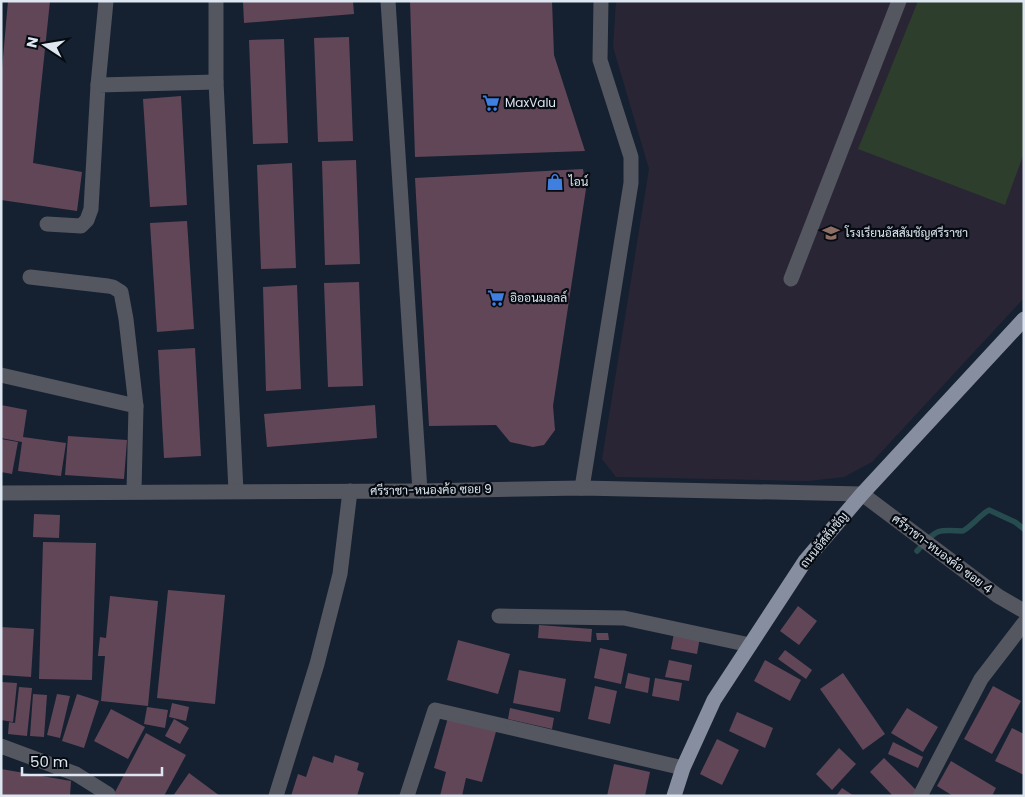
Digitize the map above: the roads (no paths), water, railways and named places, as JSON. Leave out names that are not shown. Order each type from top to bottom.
[{"type":"main road","name":"ถนนอัสสัมชัญ","points":[[674,796],[683,768],[714,700],[805,561],[862,494],[1024,319]]},
{"type":"street","points":[[47,224],[82,226],[87,220],[91,209],[98,85],[106,1]]},
{"type":"street","points":[[216,1],[216,82],[236,491]]},
{"type":"street","points":[[388,1],[420,491]]},
{"type":"street","points":[[582,488],[631,183],[631,157],[600,60],[601,1]]},
{"type":"street","points":[[791,279],[899,1]]},
{"type":"street","points":[[98,85],[216,82]]},
{"type":"street","points":[[30,277],[113,287],[121,292],[123,296],[136,406],[134,491]]},
{"type":"street","points":[[1,375],[136,406]]},
{"type":"street","name":"ศรีราชา-หนองค้อ ซอย 9","points":[[1,493],[420,491],[582,488],[862,494]]},
{"type":"street","points":[[276,796],[317,664],[340,574],[350,491]]},
{"type":"street","name":"ศรีราชา-หนองค้อ ซอย 4","points":[[862,494],[998,596],[1024,611]]},
{"type":"street","points":[[499,616],[624,618],[750,645]]},
{"type":"street","points":[[920,796],[981,679],[1024,623]]},
{"type":"street","points":[[407,796],[435,710],[683,768]]},
{"type":"street","points":[[1,746],[76,774],[108,795]]},
{"type":"waterway","points":[[917,551],[937,532],[946,530],[963,531],[989,510],[1015,522],[1024,529]]},
{"type":"place","name":"MaxValu","points":[[491,103]]},
{"type":"place","name":"ไอน์","points":[[555,182]]},
{"type":"place","name":"โรงเรียนอัสสัมชัญศรีราชา","points":[[831,233]]},
{"type":"place","name":"อิออนมอลล์","points":[[496,298]]}]
